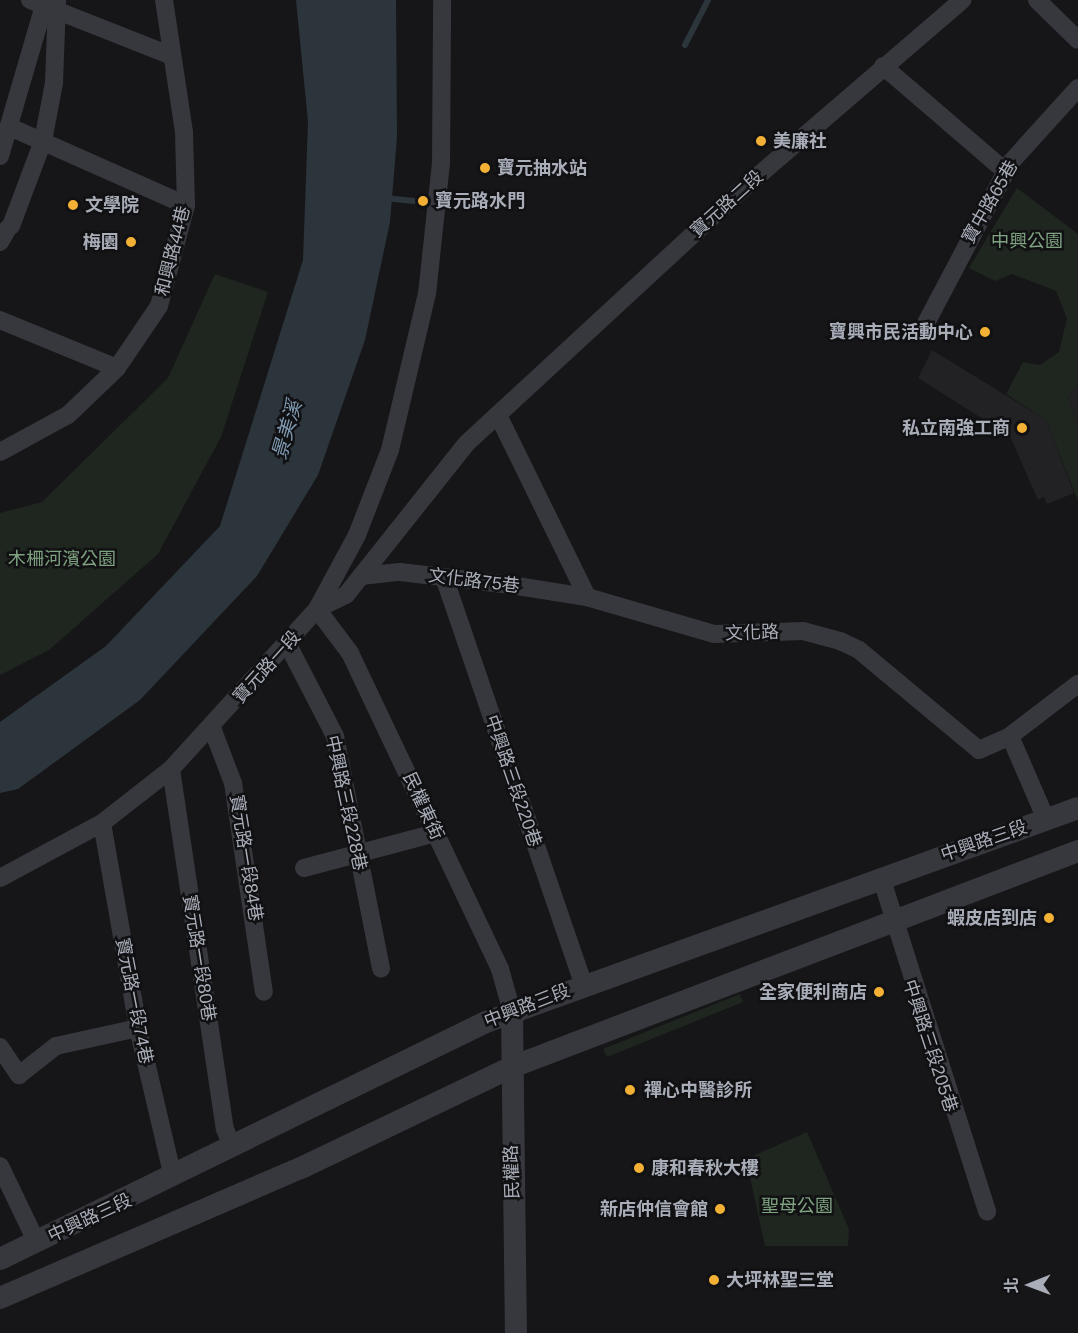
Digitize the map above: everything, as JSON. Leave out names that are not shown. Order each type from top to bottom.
[{"type":"street","name":"和興路44巷","points":[[0,452],[68,415],[117,369],[159,306],[186,205],[184,132],[164,0]]},
{"type":"street","points":[[317,609],[357,535],[390,450],[427,294],[441,163],[442,0]]},
{"type":"street","name":"寶元路二段","points":[[498,415],[884,66],[962,0]]},
{"type":"street","points":[[1037,0],[1078,40]]},
{"type":"street","points":[[48,4],[172,56]]},
{"type":"street","points":[[0,156],[12,128],[48,4]]},
{"type":"street","points":[[6,232],[43,141],[48,4]]},
{"type":"street","points":[[884,66],[1005,171]]},
{"type":"street","name":"寶中路65巷","points":[[925,325],[1005,171],[1076,93]]},
{"type":"street","points":[[12,128],[186,205]]},
{"type":"street","points":[[0,320],[117,369]]},
{"type":"street","points":[[498,415],[587,597]]},
{"type":"street","name":"寶元路一段","points":[[0,878],[102,823],[171,769],[288,645],[317,609],[345,595],[467,443],[498,415]]},
{"type":"street","name":"文化路75巷","points":[[361,576],[400,572],[587,597]]},
{"type":"street","name":"中興路三段220巷","points":[[444,577],[584,985]]},
{"type":"street","name":"文化路","points":[[587,597],[714,634],[803,632],[840,641],[859,650],[979,750],[1010,736],[1078,684]]},
{"type":"street","name":"民權東街","points":[[317,609],[350,653],[500,969],[512,1011]]},
{"type":"street","name":"中興路三段228巷","points":[[288,645],[335,736],[381,968]]},
{"type":"street","name":"寶元路一段84巷","points":[[212,728],[233,783],[264,992]]},
{"type":"street","points":[[1010,736],[1047,819]]},
{"type":"street","name":"寶元路一段80巷","points":[[171,769],[225,1129],[232,1146]]},
{"type":"street","name":"中興路三段","points":[[0,1259],[173,1177],[416,1052],[512,1011],[1078,808]]},
{"type":"street","name":"寶元路一段74巷","points":[[102,823],[138,1028],[173,1177]]},
{"type":"street","points":[[304,868],[436,833]]},
{"type":"street","points":[[0,1298],[301,1168],[512,1067],[1078,851]]},
{"type":"street","points":[[0,867],[32,862]]},
{"type":"street","name":"中興路三段205巷","points":[[881,877],[987,1212]]},
{"type":"street","name":"民權路","points":[[512,1011],[516,1333]]},
{"type":"street","points":[[0,1047],[19,1076],[56,1046],[138,1028]]},
{"type":"street","points":[[0,1166],[37,1243]]},
{"type":"shaded area","name":"私立南強工商","points":[[932,350],[1046,420],[1074,493],[1047,504],[1044,497],[1038,500],[1010,436],[918,378]]},
{"type":"shaded area","points":[[1078,384],[1078,425],[1068,397]]},
{"type":"green space","name":"中興公園","points":[[1017,188],[1078,234],[1078,384],[1068,397],[1078,425],[1078,501],[1046,420],[1006,394],[1023,362],[1040,365],[1059,352],[1067,318],[1056,291],[1012,274],[995,281],[969,268]]},
{"type":"green space","name":"木柵河濱公園","points":[[215,274],[268,292],[221,437],[158,554],[49,650],[0,675],[0,513],[42,502],[168,378]]},
{"type":"green space","points":[[740,994],[743,1002],[607,1057],[603,1049]]},
{"type":"green space","name":"聖母公園","points":[[807,1132],[849,1229],[848,1246],[765,1246],[746,1159]]},
{"type":"water","name":"景美溪","points":[[296,0],[396,0],[397,137],[390,222],[365,340],[318,475],[257,576],[140,700],[18,789],[0,793],[0,722],[106,646],[220,526],[303,260],[308,122]]},
{"type":"waterway","points":[[685,45],[708,0]]},
{"type":"waterway","points":[[385,198],[414,201]]},
{"type":"place","name":"美廉社","points":[[761,141]]},
{"type":"place","name":"寶元抽水站","points":[[485,168]]},
{"type":"place","name":"寶元路水門","points":[[423,201]]},
{"type":"place","name":"文學院","points":[[73,205]]},
{"type":"place","name":"梅園","points":[[131,242]]},
{"type":"place","name":"寶興市民活動中心","points":[[985,332]]},
{"type":"place","name":"私立南強工商","points":[[1022,428]]},
{"type":"place","name":"蝦皮店到店","points":[[1049,918]]},
{"type":"place","name":"全家便利商店","points":[[879,992]]},
{"type":"place","name":"禪心中醫診所","points":[[630,1090]]},
{"type":"place","name":"康和春秋大樓","points":[[639,1168]]},
{"type":"place","name":"新店仲信會館","points":[[720,1209]]},
{"type":"place","name":"大坪林聖三堂","points":[[714,1280]]}]
